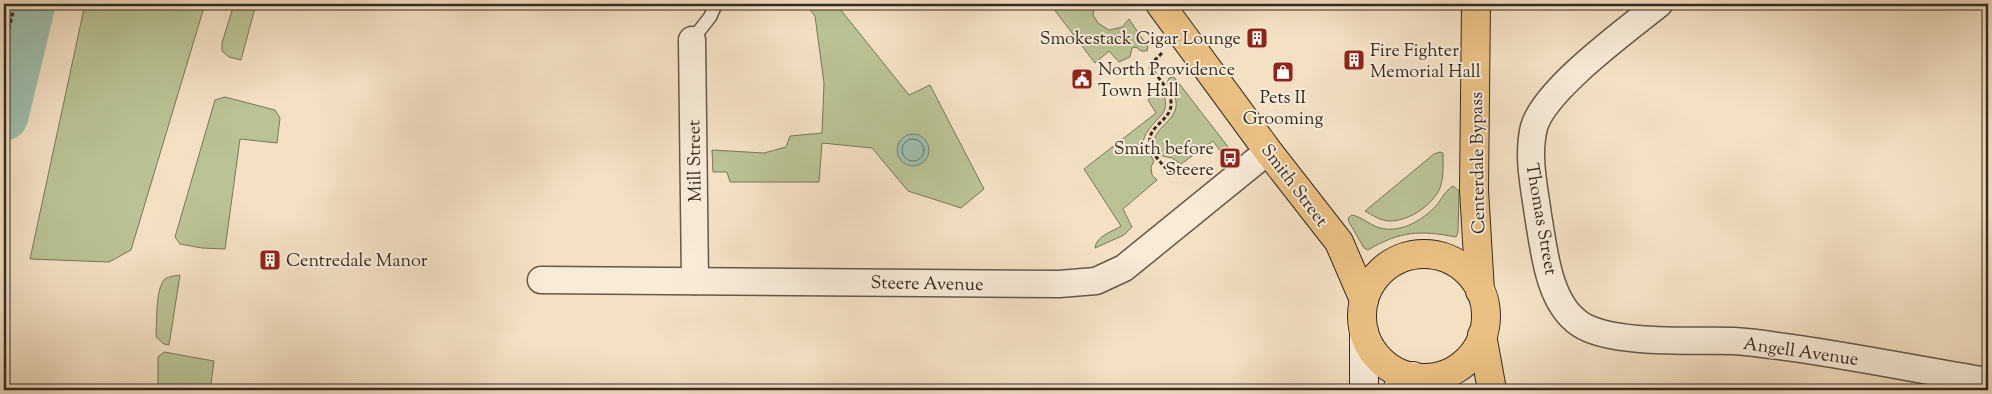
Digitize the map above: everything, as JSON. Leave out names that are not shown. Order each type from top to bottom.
[{"type":"main road","name":"Smith Street","points":[[1160,4],[1268,151],[1339,242],[1364,300]]},
{"type":"main road","name":"Centerdale Bypass","points":[[1476,4],[1474,190],[1480,291]]},
{"type":"main road","points":[[1428,254],[1444,258],[1459,265],[1472,277],[1480,291],[1485,314],[1482,335],[1476,349],[1454,369],[1420,384],[1388,366],[1369,345],[1364,332],[1362,316],[1364,300],[1370,284],[1381,271],[1403,258],[1410,255],[1428,254]]},
{"type":"main road","points":[[1482,335],[1492,390]]},
{"type":"street","name":"Thomas Street","points":[[1612,336],[1593,331],[1578,323],[1564,307],[1547,272],[1532,172],[1531,152],[1535,126],[1550,100],[1569,78],[1658,4]]},
{"type":"street","name":"Mill Street","points":[[692,40],[695,281]]},
{"type":"street","name":"Steere Avenue","points":[[541,280],[1059,284],[1096,281],[1124,268],[1268,151]]},
{"type":"street","points":[[1364,332],[1364,390]]},
{"type":"street","name":"Angell Avenue","points":[[1612,336],[1780,346],[1988,381]]},
{"type":"lane","points":[[692,40],[710,17],[716,4]]},
{"type":"path","points":[[4,48],[15,4]]},
{"type":"path","points":[[1162,53],[1148,66],[1171,99],[1170,109],[1164,120],[1150,135],[1150,146],[1156,157],[1172,175]]},
{"type":"shaded area","points":[[85,4],[205,4],[131,250],[109,262],[30,259]]},
{"type":"shaded area","points":[[234,4],[256,4],[241,60],[229,57],[222,51],[222,43]]},
{"type":"shaded area","points":[[805,4],[836,4],[909,95],[930,85],[984,189],[961,208],[908,191],[872,148],[822,143],[819,182],[730,182],[727,172],[713,172],[712,150],[764,153],[786,147],[790,136],[822,133],[824,83],[815,16]]},
{"type":"shaded area","points":[[1050,4],[1095,4],[1093,15],[1098,23],[1109,30],[1122,27],[1129,19],[1148,47],[1147,51],[1141,51],[1136,47],[1132,48],[1130,57],[1119,62],[1109,51],[1095,63]]},
{"type":"shaded area","points":[[1174,77],[1232,152],[1228,158],[1225,157],[1213,141],[1181,164],[1172,158],[1158,155],[1154,144],[1156,136],[1173,115],[1176,107],[1175,96],[1167,83],[1169,78]]},
{"type":"shaded area","points":[[1159,91],[1164,95],[1164,111],[1146,134],[1143,142],[1154,161],[1151,167],[1152,175],[1157,180],[1123,209],[1132,227],[1124,235],[1095,248],[1101,237],[1121,226],[1084,169],[1156,113],[1148,100]]},
{"type":"shaded area","points":[[225,97],[275,110],[280,118],[277,143],[240,139],[225,249],[202,248],[180,244],[175,237],[215,100]]},
{"type":"shaded area","points":[[1443,153],[1443,170],[1440,188],[1432,200],[1420,211],[1405,218],[1387,221],[1365,211],[1434,154]]},
{"type":"shaded area","points":[[1453,186],[1459,191],[1458,232],[1456,237],[1432,233],[1410,234],[1390,239],[1368,250],[1364,248],[1349,222],[1348,218],[1352,215],[1380,228],[1402,228],[1422,218],[1433,209]]},
{"type":"shaded area","points":[[180,275],[169,345],[164,344],[156,337],[158,298],[165,279]]},
{"type":"shaded area","points":[[164,352],[214,361],[210,390],[158,390],[158,357]]},
{"type":"water","points":[[913,134],[925,138],[929,150],[925,162],[913,166],[901,162],[897,150],[901,138]]},
{"type":"waterway","points":[[4,116],[31,4]]},
{"type":"place","name":"Smokestack Cigar Lounge","points":[[1257,38]]},
{"type":"place","name":"Fire Fighter Memorial Hall","points":[[1354,60]]},
{"type":"place","name":"Pets II Grooming","points":[[1283,72]]},
{"type":"place","name":"North Providence Town Hall","points":[[1082,79]]},
{"type":"place","name":"Smith before Steere","points":[[1230,158]]},
{"type":"place","name":"Centredale Manor","points":[[270,260]]}]
